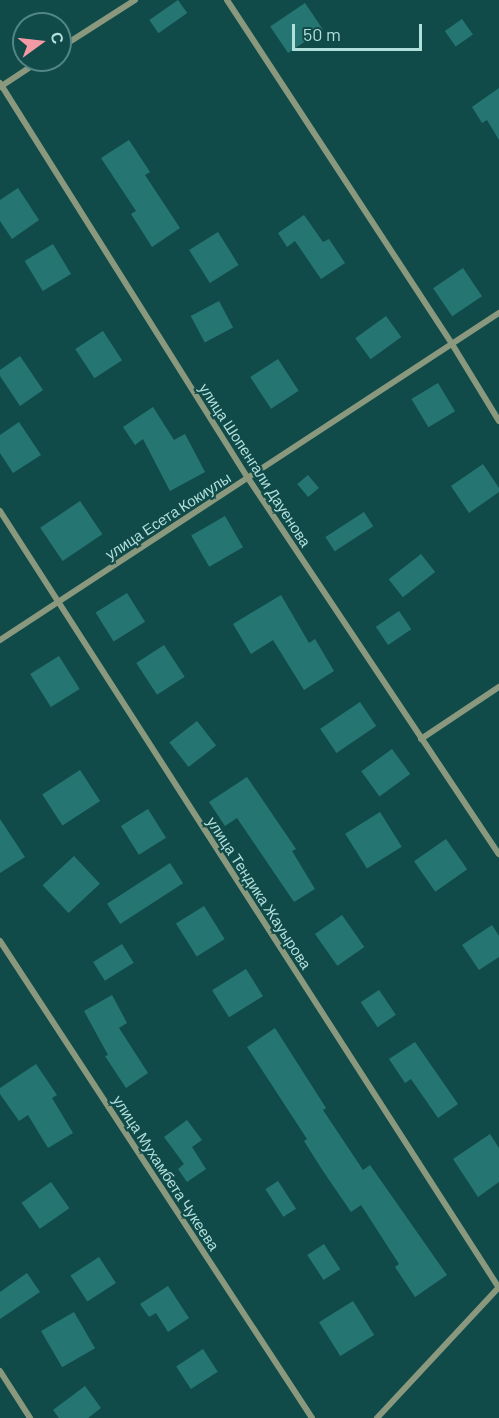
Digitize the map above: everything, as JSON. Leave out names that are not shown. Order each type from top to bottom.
[{"type":"street","points":[[72,40],[135,0]]},
{"type":"street","points":[[227,0],[452,344],[499,421]]},
{"type":"street","points":[[0,85],[21,72]]},
{"type":"street","name":"улица Шопенгали Дауенова","points":[[0,85],[248,478],[499,854]]},
{"type":"street","name":"улица Есета Кокиулы","points":[[0,640],[499,313]]},
{"type":"street","name":"улица Тендика Жауырова","points":[[0,511],[57,604],[499,1288]]},
{"type":"street","points":[[422,739],[499,687]]},
{"type":"street","name":"улица Мухамбета Чукеева","points":[[0,941],[312,1418]]},
{"type":"street","points":[[377,1418],[499,1288]]},
{"type":"street","points":[[0,1371],[30,1418]]},
{"type":"building","points":[[178,0],[187,13],[159,33],[149,20]]},
{"type":"building","points":[[305,3],[323,30],[288,53],[270,26]]},
{"type":"building","points":[[462,19],[473,35],[456,47],[445,31]]},
{"type":"building","points":[[499,88],[499,140],[487,120],[482,123],[472,107]]},
{"type":"building","points":[[129,140],[150,172],[145,175],[180,228],[152,247],[131,214],[136,211],[101,158]]},
{"type":"building","points":[[18,188],[39,220],[12,239],[0,221],[0,200]]},
{"type":"building","points":[[304,215],[323,242],[329,239],[345,263],[321,279],[295,241],[287,247],[278,233]]},
{"type":"building","points":[[218,232],[239,265],[210,283],[189,250]]},
{"type":"building","points":[[53,244],[71,274],[43,291],[25,261]]},
{"type":"building","points":[[463,268],[482,296],[452,316],[433,288]]},
{"type":"building","points":[[219,301],[233,327],[205,343],[191,316]]},
{"type":"building","points":[[386,316],[401,337],[371,359],[355,338]]},
{"type":"building","points":[[103,331],[122,360],[94,378],[75,349]]},
{"type":"building","points":[[20,356],[43,390],[20,406],[0,376],[0,370]]},
{"type":"building","points":[[278,359],[299,391],[271,409],[250,377]]},
{"type":"building","points":[[438,383],[455,411],[428,427],[411,399]]},
{"type":"building","points":[[153,407],[174,440],[185,434],[205,472],[170,491],[143,439],[135,445],[123,427]]},
{"type":"building","points":[[19,422],[41,455],[13,473],[0,453],[0,435]]},
{"type":"building","points":[[483,464],[499,488],[499,492],[469,513],[451,486]]},
{"type":"building","points":[[308,475],[319,488],[308,497],[297,484]]},
{"type":"building","points":[[80,501],[102,534],[63,561],[40,528]]},
{"type":"building","points":[[364,512],[373,526],[335,551],[325,537]]},
{"type":"building","points":[[225,516],[243,547],[209,567],[191,536]]},
{"type":"building","points":[[421,554],[435,572],[403,597],[389,579]]},
{"type":"building","points":[[127,593],[145,622],[114,641],[96,613]]},
{"type":"building","points":[[281,595],[309,643],[315,639],[334,671],[304,690],[273,640],[251,654],[233,624]]},
{"type":"building","points":[[399,611],[411,629],[388,645],[376,627]]},
{"type":"building","points":[[164,645],[185,677],[157,695],[136,663]]},
{"type":"building","points":[[59,656],[80,689],[51,707],[30,674]]},
{"type":"building","points":[[360,702],[376,726],[336,753],[320,729]]},
{"type":"building","points":[[197,721],[216,745],[189,767],[169,743]]},
{"type":"building","points":[[392,749],[410,774],[379,796],[361,771]]},
{"type":"building","points":[[80,770],[100,801],[62,826],[42,795]]},
{"type":"building","points":[[247,777],[296,849],[292,851],[315,889],[294,902],[237,818],[225,826],[209,802]]},
{"type":"building","points":[[148,809],[166,838],[139,855],[121,826]]},
{"type":"building","points":[[380,812],[402,847],[367,868],[345,834]]},
{"type":"building","points":[[0,819],[25,857],[0,873]]},
{"type":"building","points":[[446,839],[467,869],[435,892],[414,861]]},
{"type":"building","points":[[74,856],[100,884],[68,913],[43,885]]},
{"type":"building","points":[[170,863],[183,883],[120,924],[107,904]]},
{"type":"building","points":[[204,906],[225,939],[197,957],[176,923]]},
{"type":"building","points":[[342,915],[364,947],[337,966],[315,934]]},
{"type":"building","points":[[492,925],[499,936],[499,957],[479,970],[462,945]]},
{"type":"building","points":[[122,944],[134,963],[105,981],[93,962]]},
{"type":"building","points":[[246,969],[263,996],[229,1017],[212,990]]},
{"type":"building","points":[[379,990],[396,1015],[378,1027],[361,1002]]},
{"type":"building","points":[[112,995],[127,1023],[119,1028],[148,1073],[126,1088],[105,1056],[108,1055],[84,1011]]},
{"type":"building","points":[[275,1028],[326,1108],[323,1110],[363,1170],[370,1165],[447,1275],[415,1297],[395,1267],[399,1264],[361,1205],[351,1212],[304,1141],[307,1139],[247,1047]]},
{"type":"building","points":[[415,1042],[458,1104],[438,1118],[411,1079],[405,1083],[389,1059]]},
{"type":"building","points":[[36,1064],[57,1095],[52,1098],[73,1133],[48,1148],[28,1115],[19,1121],[0,1094],[0,1088]]},
{"type":"building","points":[[187,1120],[202,1140],[192,1147],[206,1169],[187,1182],[178,1169],[184,1164],[164,1137]]},
{"type":"building","points":[[490,1134],[499,1148],[499,1182],[478,1197],[453,1159]]},
{"type":"building","points":[[278,1181],[296,1209],[283,1217],[265,1189]]},
{"type":"building","points":[[51,1182],[69,1208],[40,1229],[22,1203]]},
{"type":"building","points":[[324,1244],[340,1269],[324,1280],[307,1255]]},
{"type":"building","points":[[99,1257],[116,1283],[87,1302],[70,1276]]},
{"type":"building","points":[[27,1273],[40,1292],[0,1319],[0,1292]]},
{"type":"building","points":[[168,1286],[189,1318],[168,1332],[156,1313],[149,1317],[140,1304]]},
{"type":"building","points":[[353,1301],[374,1335],[340,1356],[319,1322]]},
{"type":"building","points":[[74,1312],[95,1348],[62,1367],[41,1331]]},
{"type":"building","points":[[203,1349],[218,1372],[191,1389],[176,1366]]},
{"type":"building","points":[[85,1386],[101,1408],[88,1418],[59,1418],[53,1410]]}]
